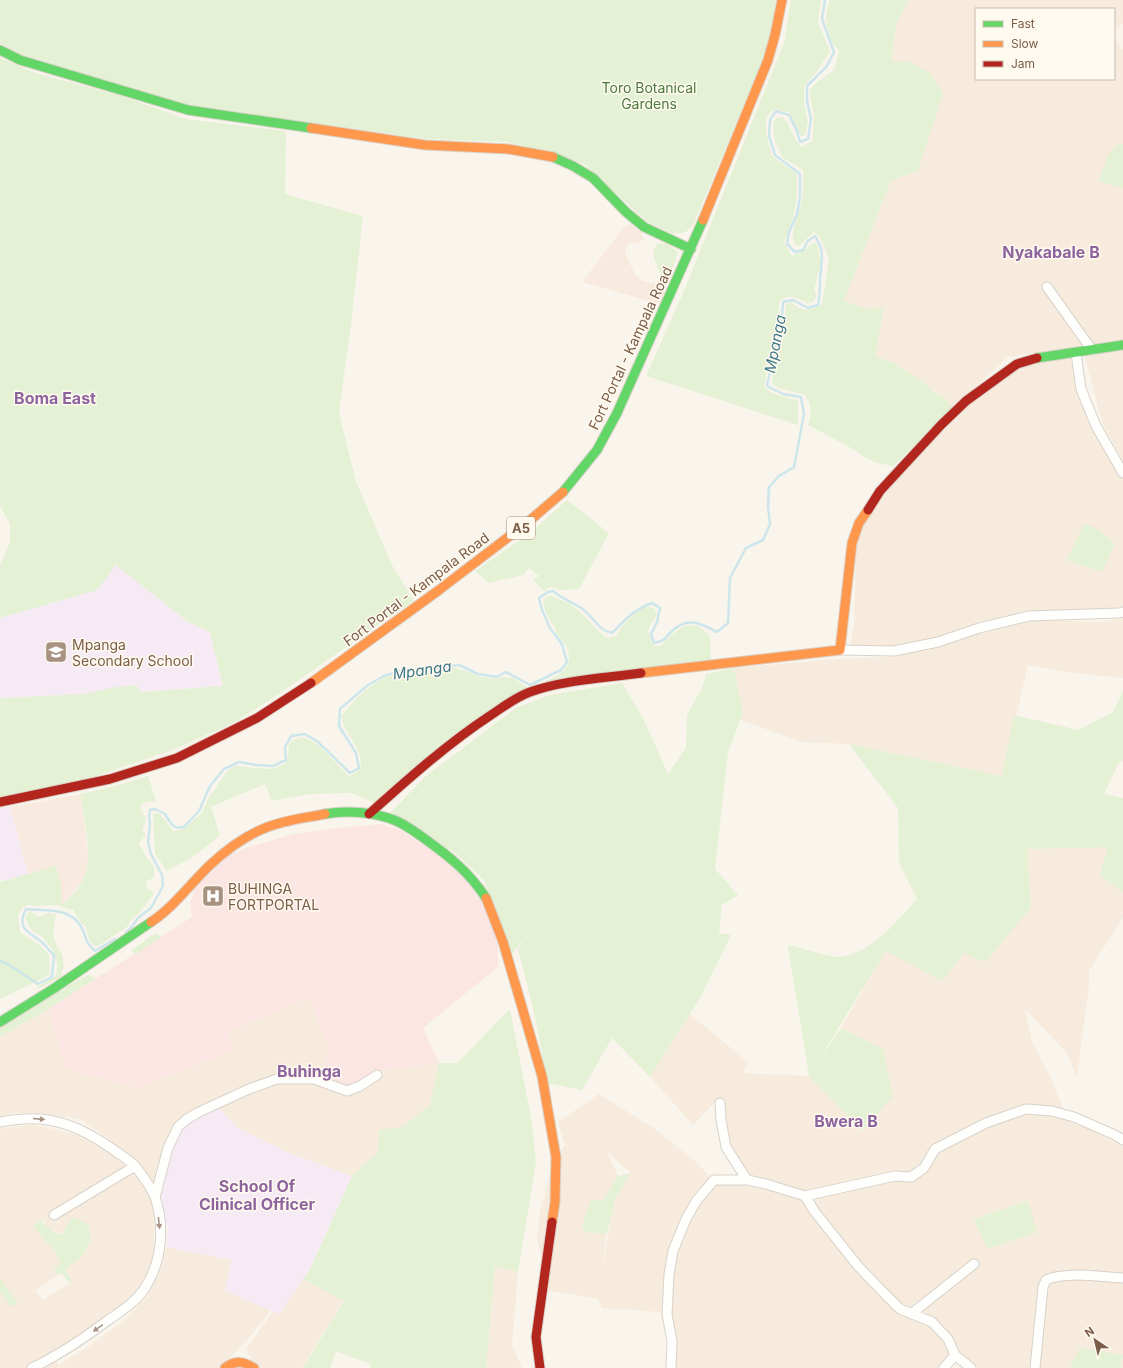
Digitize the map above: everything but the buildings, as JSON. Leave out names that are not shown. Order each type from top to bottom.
[{"type":"main road","name":"Fort Portal - Kampala Road","points":[[0,802],[110,779],[177,758],[257,718],[351,655],[439,590],[528,522],[565,490],[597,450],[617,413],[691,249],[768,60],[782,0]]},
{"type":"main road","points":[[0,50],[20,60],[188,110],[425,145],[508,149],[555,157],[574,166],[593,178],[626,212],[644,227],[691,249]]},
{"type":"main road","points":[[369,814],[416,771],[477,724],[529,692],[553,685],[840,650],[852,543],[859,523],[880,491],[941,425],[966,401],[1017,364],[1041,357],[1123,345]]},
{"type":"main road","points":[[0,1022],[53,989],[165,913],[210,865],[234,845],[265,828],[285,822],[338,812],[369,814],[394,820],[412,830],[454,860],[475,882],[486,897],[503,942],[542,1076],[556,1157],[555,1202],[536,1337],[540,1368]]},
{"type":"main road","points":[[225,1368],[240,1361],[245,1362],[254,1368]]},
{"type":"street","points":[[1048,287],[1092,350]]},
{"type":"street","points":[[1076,353],[1081,389],[1096,426],[1123,473]]},
{"type":"street","points":[[840,650],[894,651],[938,642],[979,628],[1028,616],[1123,612]]},
{"type":"street","points":[[155,1197],[168,1148],[178,1127],[186,1119],[249,1089],[276,1079],[314,1079],[347,1090],[360,1086],[377,1075]]},
{"type":"street","points":[[720,1103],[721,1120],[726,1147],[748,1180]]},
{"type":"street","points":[[671,1368],[672,1341],[667,1314],[669,1275],[673,1251],[686,1219],[696,1200],[714,1180],[748,1180],[805,1196],[895,1176],[911,1177],[924,1168],[936,1149],[986,1123],[1026,1109],[1052,1111],[1074,1117],[1123,1140]]},
{"type":"street","points":[[0,1122],[27,1118],[48,1120],[77,1128],[107,1145],[135,1166],[155,1197],[159,1216],[160,1249],[153,1273],[142,1292],[128,1306],[80,1340],[55,1356],[32,1368]]},
{"type":"street","points":[[54,1215],[135,1166]]},
{"type":"street","points":[[805,1196],[815,1212],[858,1266],[900,1309],[932,1322],[948,1339],[955,1355],[970,1368]]},
{"type":"street","points":[[911,1314],[974,1264]]},
{"type":"street","points":[[1035,1368],[1043,1287],[1046,1280],[1053,1276],[1068,1275],[1123,1278]]},
{"type":"street","points":[[944,1368],[955,1355]]},
{"type":"shaded area","points":[[909,0],[1123,0],[1123,23],[1115,30],[1115,8],[975,8],[975,80],[1115,80],[1115,40],[1123,50],[1123,145],[1099,181],[1123,188],[1123,341],[1007,357],[953,409],[945,398],[921,380],[894,363],[875,356],[884,307],[867,309],[844,301],[891,180],[910,62],[891,61],[897,21]]},
{"type":"shaded area","points":[[630,224],[642,233],[644,239],[638,244],[633,242],[627,245],[625,253],[635,274],[643,281],[661,284],[664,293],[660,304],[582,282],[623,228]]},
{"type":"shaded area","points":[[1123,349],[1123,461],[1103,425],[1085,357]]},
{"type":"shaded area","points":[[1070,359],[1123,480],[1123,608],[1115,611],[1051,613],[893,648],[852,649],[851,642],[854,627],[856,546],[861,523],[878,496],[988,387],[1033,362]],"holes":[[[1084,524],[1108,558],[1102,572]]]},
{"type":"shaded area","points":[[116,564],[187,621],[210,632],[223,686],[2,698],[0,700],[0,618],[97,590]]},
{"type":"shaded area","points":[[1123,618],[1123,678],[1067,672],[1028,665],[1002,776],[849,744],[801,742],[741,720],[743,713],[734,668],[835,659],[889,657],[930,649],[977,633],[1035,619],[1100,622]]},
{"type":"shaded area","points":[[80,794],[88,859],[85,877],[61,907],[56,866],[28,874],[10,807]]},
{"type":"shaded area","points":[[10,807],[28,874],[0,881],[0,808]]},
{"type":"shaded area","points":[[381,824],[402,831],[445,859],[470,883],[485,906],[498,946],[498,967],[423,1028],[439,1063],[378,1071],[359,1083],[348,1087],[319,1075],[327,1059],[328,1046],[310,999],[305,999],[228,1032],[235,1049],[137,1088],[66,1069],[48,1009],[192,917],[190,902],[197,885],[231,854],[249,847],[294,834]]},
{"type":"shaded area","points":[[1109,847],[1100,876],[1123,892],[1123,917],[1089,971],[1089,985],[1077,1077],[1066,1052],[1025,1009],[1032,1042],[1050,1076],[1065,1114],[1051,1115],[1090,1129],[1123,1147],[1123,1368],[969,1368],[957,1358],[948,1368],[670,1368],[667,1340],[660,1312],[602,1308],[598,1299],[547,1290],[537,1236],[540,1213],[553,1163],[565,1145],[558,1122],[599,1094],[652,1127],[694,1160],[713,1180],[746,1178],[718,1120],[716,1101],[693,1125],[650,1077],[690,1014],[749,1063],[742,1073],[809,1076],[862,1131],[883,1049],[841,1028],[886,950],[942,981],[964,953],[1031,908],[1027,849]],"holes":[[[607,1152],[631,1173],[615,1199],[602,1269],[606,1234],[586,1232],[591,1200],[603,1201],[618,1176]],[[1028,1201],[987,1249],[974,1219]]]},
{"type":"shaded area","points":[[305,999],[311,999],[328,1046],[327,1059],[319,1075],[378,1071],[439,1063],[430,1105],[402,1127],[379,1130],[379,1152],[352,1176],[289,1153],[238,1128],[216,1105],[277,1079],[317,1075],[312,1073],[292,1072],[270,1077],[196,1109],[176,1125],[155,1188],[139,1163],[109,1139],[80,1119],[39,1113],[12,1113],[0,1117],[0,1037],[48,1009],[66,1069],[234,1049],[228,1032]]},
{"type":"shaded area","points":[[216,1105],[238,1128],[289,1153],[352,1176],[309,1271],[279,1314],[225,1291],[232,1260],[166,1247],[168,1228],[157,1199],[179,1127]]},
{"type":"shaded area","points":[[36,1125],[74,1134],[118,1157],[130,1169],[79,1208],[133,1170],[152,1197],[155,1212],[153,1261],[149,1272],[138,1291],[101,1322],[47,1358],[27,1368],[0,1368],[0,1129],[16,1126]],"holes":[[[73,1218],[88,1224],[91,1239],[83,1255],[65,1270],[72,1281],[43,1300],[36,1291],[27,1296],[58,1275],[54,1270],[62,1263],[54,1251],[41,1219],[44,1220],[47,1229],[63,1234]]]},
{"type":"shaded area","points":[[166,1247],[232,1260],[225,1291],[271,1310],[249,1338],[221,1368],[60,1368],[59,1365],[122,1322],[147,1297],[162,1267]]},
{"type":"shaded area","points":[[495,1266],[518,1272],[512,1345],[522,1368],[486,1368]]},
{"type":"shaded area","points":[[303,1279],[344,1300],[302,1368],[255,1368],[246,1349],[273,1311],[279,1314]]},
{"type":"shaded area","points":[[56,1360],[60,1368],[41,1368]]},
{"type":"green space","name":"Toro Botanical Gardens","points":[[0,0],[776,0],[769,46],[694,223],[686,232],[673,234],[646,221],[584,164],[555,153],[506,142],[427,139],[190,106],[22,55],[0,43]]},
{"type":"green space","points":[[791,0],[821,0],[818,22],[830,51],[816,73],[804,86],[804,103],[808,121],[805,135],[801,137],[789,112],[775,109],[766,117],[766,133],[772,156],[797,174],[795,208],[784,243],[792,256],[806,249],[814,242],[817,244],[821,262],[814,290],[817,296],[814,301],[810,303],[795,297],[788,297],[779,302],[779,324],[769,359],[764,387],[772,393],[798,401],[798,425],[646,376],[684,291],[784,43]]},
{"type":"green space","points":[[830,0],[909,0],[897,21],[891,61],[910,62],[930,73],[943,93],[918,171],[891,180],[844,301],[867,309],[884,307],[875,356],[894,363],[921,380],[933,391],[945,398],[953,409],[893,466],[877,463],[866,458],[851,448],[808,425],[811,410],[805,395],[779,388],[772,384],[773,371],[783,336],[786,305],[791,302],[799,308],[810,310],[822,304],[829,259],[820,237],[814,232],[799,246],[795,245],[793,241],[794,230],[802,199],[803,170],[783,158],[775,142],[773,124],[776,118],[782,117],[788,124],[801,147],[812,141],[814,116],[809,90],[834,70],[839,51],[831,40],[827,27],[826,13]]},
{"type":"green space","points":[[0,58],[32,72],[121,96],[186,119],[286,131],[285,194],[363,216],[351,325],[339,412],[356,482],[392,565],[414,601],[264,704],[231,724],[170,751],[87,779],[0,797],[0,700],[2,698],[85,694],[116,687],[136,685],[141,692],[223,686],[210,632],[187,621],[116,565],[97,590],[0,618],[0,566],[10,542],[10,524],[0,506]]},
{"type":"green space","points":[[1119,143],[1123,145],[1123,188],[1099,181],[1108,155]]},
{"type":"green space","points":[[657,243],[667,244],[678,252],[675,263],[666,278],[662,278],[655,261],[653,252]]},
{"type":"green space","points":[[567,500],[609,533],[579,589],[562,590],[550,587],[544,591],[533,580],[539,576],[529,568],[523,575],[489,583],[475,571],[530,533]]},
{"type":"green space","points":[[1084,524],[1096,528],[1115,544],[1102,572],[1067,560]]},
{"type":"green space","points":[[551,595],[567,602],[607,638],[617,636],[625,623],[645,606],[653,608],[657,614],[648,630],[653,646],[661,646],[679,630],[690,625],[696,625],[710,637],[711,661],[588,678],[510,704],[375,803],[351,793],[310,794],[272,801],[265,784],[211,807],[220,835],[196,855],[167,871],[155,854],[153,814],[158,813],[173,831],[182,830],[202,813],[209,797],[229,769],[236,766],[268,769],[276,768],[286,763],[289,744],[295,739],[303,737],[317,744],[349,776],[357,772],[361,759],[359,752],[344,725],[341,716],[353,702],[369,688],[386,677],[395,675],[404,676],[456,668],[482,677],[497,679],[504,677],[513,678],[528,688],[559,674],[565,669],[568,663],[569,655],[566,646],[557,635],[555,627],[549,619],[543,602],[546,597]]},
{"type":"green space","points":[[734,668],[743,713],[728,752],[715,869],[738,895],[722,905],[719,933],[731,935],[701,996],[650,1077],[612,1038],[582,1090],[547,1083],[527,982],[518,949],[528,935],[509,957],[497,914],[484,880],[455,853],[388,815],[426,776],[516,708],[550,695],[622,683],[643,718],[668,774],[686,748],[687,715],[702,688],[706,674]]},
{"type":"green space","points":[[1123,691],[1123,760],[1118,764],[1104,794],[1123,798],[1123,892],[1100,876],[1108,847],[1027,849],[1031,908],[985,962],[964,953],[942,981],[886,951],[818,1061],[841,1028],[883,1049],[893,1097],[862,1131],[809,1076],[788,948],[789,945],[836,957],[852,954],[873,943],[883,935],[917,899],[899,862],[898,808],[849,744],[1002,776],[1014,715],[1078,730],[1113,712]]},
{"type":"green space","points":[[148,776],[156,801],[146,802],[140,807],[146,819],[142,830],[146,835],[139,843],[146,857],[154,867],[154,877],[146,882],[147,888],[154,893],[141,911],[131,920],[127,927],[98,946],[94,946],[89,939],[85,926],[73,910],[56,905],[28,905],[22,908],[18,915],[20,932],[41,946],[49,955],[50,975],[0,999],[0,882],[56,866],[61,884],[61,906],[80,885],[87,869],[87,836],[80,794],[112,787]]},
{"type":"green space","points":[[30,911],[38,917],[49,913],[56,914],[53,934],[57,947],[62,954],[64,965],[61,977],[39,988],[37,987],[56,976],[57,965],[55,955],[52,950],[41,936],[34,932],[28,925],[25,916]]},
{"type":"green space","points":[[155,933],[162,937],[136,954],[131,951]]},
{"type":"green space","points":[[88,975],[97,978],[0,1037],[0,1026],[59,990]]},
{"type":"green space","points":[[510,1009],[532,1123],[536,1162],[518,1272],[495,1266],[486,1368],[370,1368],[370,1364],[336,1351],[330,1368],[303,1368],[344,1301],[303,1279],[309,1271],[352,1176],[378,1152],[379,1130],[402,1127],[430,1105],[439,1063],[457,1063]]},
{"type":"green space","points":[[631,1173],[615,1199],[606,1234],[585,1232],[582,1226],[591,1200],[603,1201],[618,1176]]},
{"type":"green space","points":[[1028,1201],[1037,1232],[987,1249],[974,1219]]},
{"type":"green space","points":[[72,1217],[88,1224],[91,1239],[83,1255],[65,1270],[72,1281],[69,1283],[62,1273],[58,1275],[54,1270],[61,1262],[33,1225],[41,1219],[50,1229],[62,1235]]},
{"type":"green space","points":[[0,1278],[18,1303],[11,1307],[1,1293],[0,1294]]},
{"type":"green space","points":[[1080,1348],[1123,1355],[1120,1368],[1070,1368]]},
{"type":"waterway","name":"Mpanga","points":[[126,932],[139,917],[151,908],[163,886],[162,875],[151,854],[148,842],[150,810],[155,809],[165,814],[172,825],[178,828],[184,827],[199,811],[210,786],[224,769],[239,762],[273,766],[286,760],[285,747],[291,736],[305,734],[318,742],[350,773],[359,768],[356,753],[339,726],[340,709],[368,685],[384,676],[400,671],[418,671],[459,665],[478,674],[497,677],[506,672],[530,685],[561,670],[567,662],[562,644],[550,628],[542,610],[539,598],[548,592],[553,591],[581,608],[600,627],[612,633],[640,608],[652,603],[660,608],[657,622],[651,634],[654,643],[662,640],[677,627],[683,624],[699,624],[717,632],[728,623],[730,578],[746,548],[763,540],[770,524],[768,506],[769,487],[779,476],[794,467],[804,414],[801,397],[783,394],[767,386],[775,347],[781,330],[783,302],[793,300],[808,308],[818,305],[822,253],[815,236],[808,241],[803,250],[795,252],[787,244],[789,232],[797,214],[800,197],[800,174],[775,155],[769,136],[770,120],[776,111],[789,115],[797,131],[800,142],[808,139],[811,119],[807,101],[807,86],[827,66],[834,52],[822,19],[825,0]]},
{"type":"waterway","name":"Mpanga","points":[[0,961],[9,965],[38,984],[52,977],[54,955],[43,943],[23,927],[22,922],[26,909],[57,911],[71,916],[82,928],[88,943],[95,951],[115,939]]},
{"type":"traffic: fast","points":[[0,50],[20,60],[188,110],[311,128]]},
{"type":"traffic: fast","points":[[553,157],[573,166],[593,178],[626,212],[644,227],[691,249]]},
{"type":"traffic: fast","points":[[563,492],[597,450],[617,413],[703,220]]},
{"type":"traffic: fast","points":[[1037,358],[1123,345]]},
{"type":"traffic: fast","points":[[325,814],[360,812],[386,817],[402,824],[414,831],[451,859],[473,880],[486,898]]},
{"type":"traffic: fast","points":[[0,1022],[53,989],[151,922]]},
{"type":"traffic: slow","points":[[703,220],[768,60],[782,0]]},
{"type":"traffic: slow","points":[[311,128],[425,145],[508,149],[553,157]]},
{"type":"traffic: slow","points":[[311,683],[439,590],[528,522],[563,492]]},
{"type":"traffic: slow","points":[[641,673],[840,650],[852,543],[859,523],[868,510]]},
{"type":"traffic: slow","points":[[151,922],[175,902],[216,859],[243,839],[272,825],[325,814]]},
{"type":"traffic: slow","points":[[486,898],[503,942],[542,1076],[556,1157],[555,1202],[552,1222]]},
{"type":"traffic: slow","points":[[225,1368],[240,1362],[254,1368]]},
{"type":"traffic: jam","points":[[868,510],[880,491],[941,425],[966,401],[1017,364],[1037,358]]},
{"type":"traffic: jam","points":[[369,814],[443,750],[475,726],[520,697],[530,692],[556,685],[641,673]]},
{"type":"traffic: jam","points":[[0,802],[110,779],[177,758],[257,718],[311,683]]},
{"type":"traffic: jam","points":[[540,1368],[536,1337],[552,1222]]},
{"type":"place","name":"Mpanga Secondary School","points":[[56,652]]},
{"type":"place","name":"BUHINGA FORTPORTAL","points":[[213,896]]},
{"type":"district","name":"Nyakabale B","points":[[1051,252]]},
{"type":"district","name":"Boma East","points":[[55,398]]},
{"type":"district","name":"Buhinga","points":[[309,1071]]},
{"type":"district","name":"Bwera B","points":[[846,1121]]},
{"type":"district","name":"School Of Clinical Officer","points":[[257,1195]]}]
